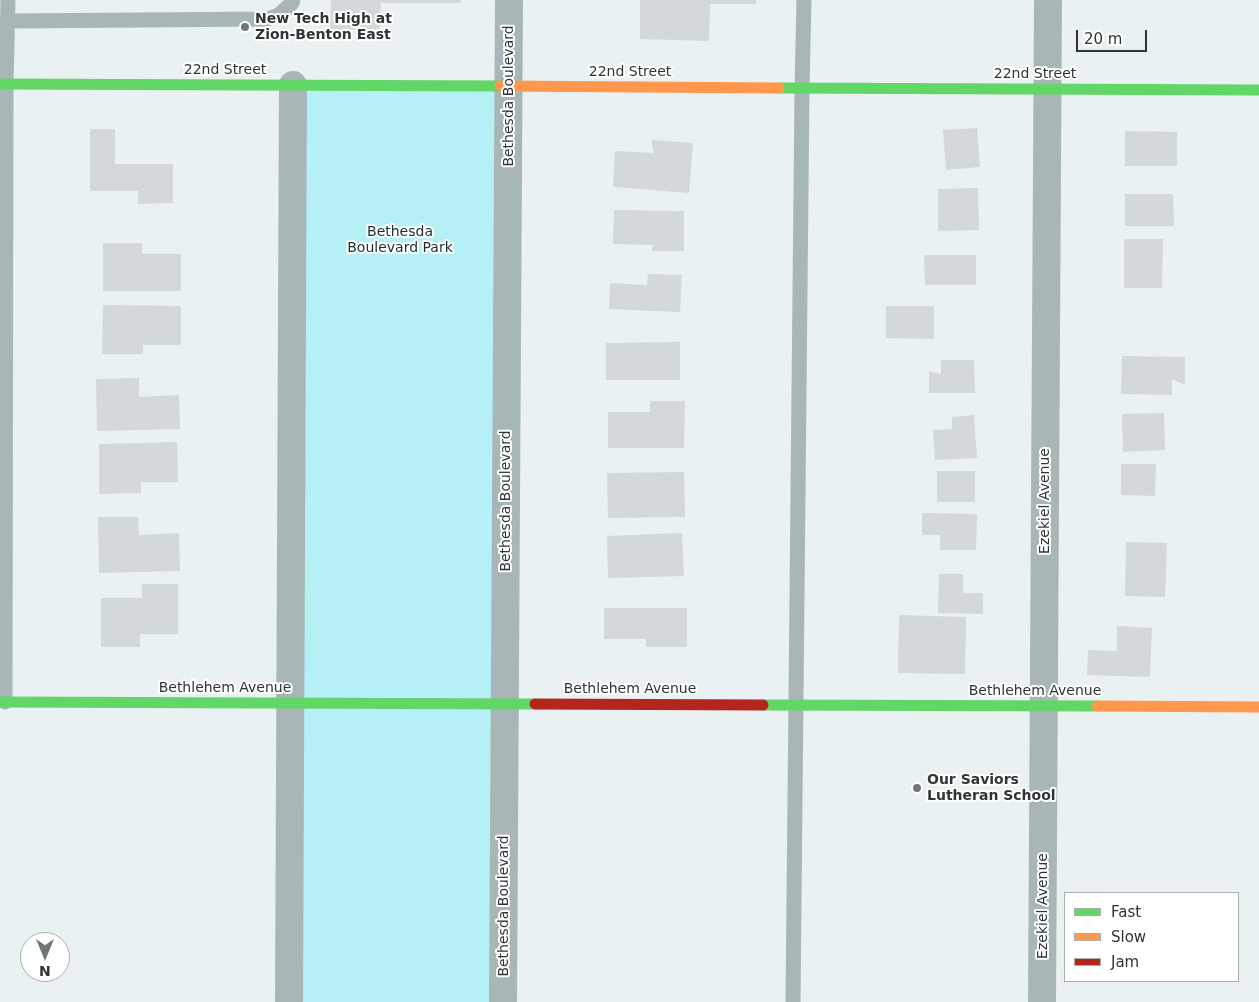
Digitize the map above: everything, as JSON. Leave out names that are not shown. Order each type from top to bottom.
[{"type":"street","name":"Bethesda Boulevard","points":[[503,1002],[509,0]]},
{"type":"street","name":"Ezekiel Avenue","points":[[1042,1002],[1048,0]]},
{"type":"street","name":"22nd Street","points":[[3,84],[1259,90]]},
{"type":"street","points":[[289,1002],[292,85]]},
{"type":"street","name":"Bethlehem Avenue","points":[[2,702],[1259,707]]},
{"type":"lane","points":[[2,702],[3,84],[8,0]]},
{"type":"lane","points":[[8,21],[267,19],[279,15],[292,3],[292,0]]},
{"type":"lane","points":[[793,1002],[804,0]]},
{"type":"green space","name":"Bethesda Boulevard Park","points":[[293,85],[509,86],[502,1002],[289,1002]]},
{"type":"building","name":"New Tech High at Zion-Benton East","points":[[331,0],[461,0],[461,3],[381,3],[379,29],[330,30]]},
{"type":"building","points":[[640,0],[756,0],[756,4],[710,4],[709,41],[640,39]]},
{"type":"building","points":[[977,128],[980,167],[946,170],[943,130]]},
{"type":"building","points":[[90,129],[115,129],[115,164],[173,164],[173,203],[138,204],[138,191],[90,191]]},
{"type":"building","points":[[1125,131],[1177,132],[1177,166],[1125,166]]},
{"type":"building","points":[[651,140],[693,143],[689,193],[613,187],[615,151],[654,153]]},
{"type":"building","points":[[978,188],[979,230],[938,231],[938,189]]},
{"type":"building","points":[[1125,194],[1173,194],[1174,226],[1125,226]]},
{"type":"building","points":[[614,210],[684,211],[684,251],[652,251],[653,245],[613,244]]},
{"type":"building","points":[[1124,239],[1163,239],[1162,288],[1124,288]]},
{"type":"building","points":[[103,243],[142,243],[142,254],[181,254],[181,291],[103,291]]},
{"type":"building","points":[[924,255],[976,255],[976,285],[925,285]]},
{"type":"building","points":[[648,274],[682,275],[680,312],[609,309],[610,283],[647,285]]},
{"type":"building","points":[[103,305],[181,306],[181,345],[143,345],[143,354],[102,354]]},
{"type":"building","points":[[886,306],[934,306],[934,339],[886,338]]},
{"type":"building","points":[[680,342],[680,380],[606,380],[606,343]]},
{"type":"building","points":[[1122,356],[1185,357],[1185,385],[1172,379],[1172,395],[1121,394]]},
{"type":"building","points":[[941,360],[974,360],[975,393],[929,393],[929,371],[941,374]]},
{"type":"building","points":[[139,378],[139,397],[179,395],[180,429],[97,431],[96,379]]},
{"type":"building","points":[[650,401],[685,401],[684,448],[608,448],[608,412],[650,412]]},
{"type":"building","points":[[1164,413],[1165,450],[1123,452],[1122,414]]},
{"type":"building","points":[[974,415],[977,458],[935,460],[933,430],[952,429],[952,417]]},
{"type":"building","points":[[177,442],[178,482],[141,482],[141,493],[99,494],[99,444]]},
{"type":"building","points":[[1121,464],[1156,464],[1155,496],[1121,495]]},
{"type":"building","points":[[937,471],[975,471],[975,502],[937,502]]},
{"type":"building","points":[[684,472],[685,517],[608,518],[607,473]]},
{"type":"building","points":[[922,513],[977,514],[976,550],[940,550],[940,535],[922,535]]},
{"type":"building","points":[[98,517],[138,517],[139,535],[179,533],[180,571],[99,573]]},
{"type":"building","points":[[682,533],[684,576],[608,578],[607,536]]},
{"type":"building","points":[[1126,542],[1167,543],[1165,597],[1125,596]]},
{"type":"building","points":[[939,574],[963,574],[963,593],[983,593],[983,614],[938,613]]},
{"type":"building","points":[[142,584],[178,584],[178,634],[140,634],[140,647],[101,647],[101,598],[142,598]]},
{"type":"building","points":[[604,608],[687,608],[687,647],[646,647],[646,639],[604,639]]},
{"type":"building","points":[[899,615],[966,617],[965,674],[898,673]]},
{"type":"building","points":[[1117,626],[1152,628],[1150,677],[1087,675],[1088,650],[1117,651]]},
{"type":"traffic: fast","points":[[0,84],[500,86]]},
{"type":"traffic: fast","points":[[779,88],[1259,90]]},
{"type":"traffic: fast","points":[[0,702],[535,704]]},
{"type":"traffic: fast","points":[[763,705],[1097,706]]},
{"type":"traffic: slow","points":[[500,86],[779,88]]},
{"type":"traffic: slow","points":[[1097,706],[1259,707]]},
{"type":"traffic: jam","points":[[535,704],[763,705]]},
{"type":"place","name":"New Tech High at Zion-Benton East","points":[[245,27]]},
{"type":"place","name":"Our Saviors Lutheran School","points":[[917,788]]}]
